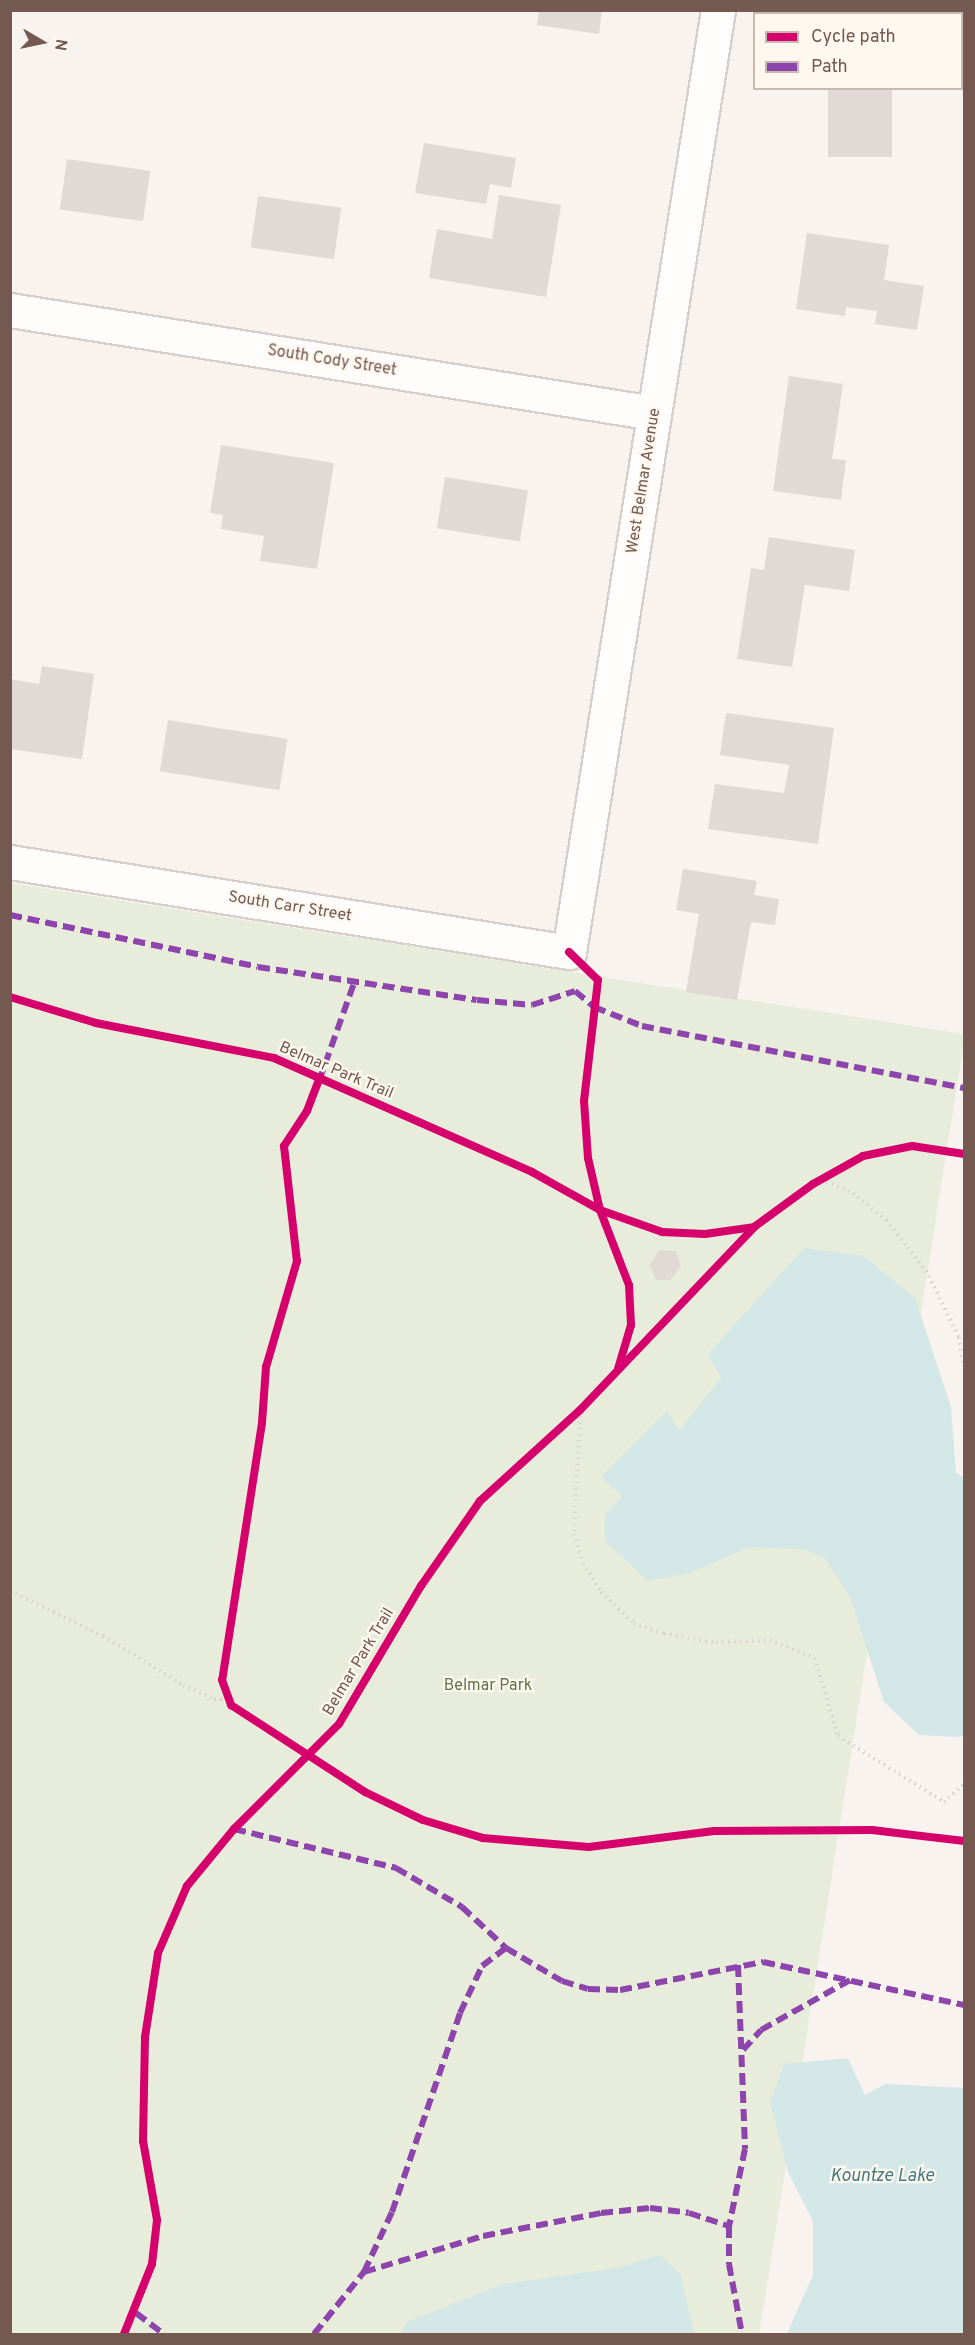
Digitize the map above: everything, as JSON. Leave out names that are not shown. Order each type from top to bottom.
[{"type":"street","name":"West Belmar Avenue","points":[[570,952],[718,10]]},
{"type":"street","name":"South Cody Street","points":[[10,310],[654,413]]},
{"type":"street","name":"South Carr Street","points":[[10,862],[570,952]]},
{"type":"path","points":[[813,1184],[838,1170]]},
{"type":"path","points":[[821,1179],[853,1193],[886,1220],[908,1247],[929,1276],[959,1337],[964,1367]]},
{"type":"path","points":[[566,1424],[587,1403]]},
{"type":"path","points":[[580,1410],[574,1534],[583,1563],[601,1592],[634,1623],[664,1634],[716,1642],[770,1640],[815,1658],[838,1736],[944,1802],[964,1784]]},
{"type":"path","points":[[10,1591],[103,1636],[183,1685],[214,1699],[228,1699]]},
{"type":"green space","name":"Belmar Park","points":[[10,883],[964,1034],[759,2334],[10,2334]]},
{"type":"water","points":[[804,1248],[864,1256],[915,1298],[951,1407],[956,1473],[964,1478],[964,1735],[960,1737],[919,1735],[884,1702],[850,1597],[825,1558],[801,1549],[748,1547],[691,1573],[648,1581],[605,1541],[605,1515],[622,1496],[601,1477],[667,1411],[679,1431],[721,1378],[708,1354]]},
{"type":"water","name":"Kountze Lake","points":[[848,2058],[865,2095],[885,2084],[964,2088],[964,2334],[787,2334],[813,2275],[813,2221],[788,2172],[770,2103],[784,2064]]},
{"type":"water","points":[[660,2255],[681,2275],[694,2334],[400,2334],[407,2322],[503,2284],[617,2268]]},
{"type":"building","points":[[539,10],[602,10],[599,34],[537,25]]},
{"type":"building","points":[[828,90],[892,90],[892,157],[828,157]]},
{"type":"building","points":[[424,143],[516,158],[511,188],[490,184],[486,204],[415,193]]},
{"type":"building","points":[[67,159],[150,171],[143,221],[60,210]]},
{"type":"building","points":[[499,195],[561,205],[546,297],[429,278],[437,229],[492,239]]},
{"type":"building","points":[[258,196],[341,208],[334,259],[251,247]]},
{"type":"building","points":[[807,233],[889,245],[884,280],[924,286],[917,330],[875,324],[877,311],[846,307],[845,316],[796,309]]},
{"type":"building","points":[[789,376],[843,384],[832,459],[846,460],[841,500],[773,491]]},
{"type":"building","points":[[221,445],[334,463],[317,569],[260,561],[264,536],[221,529],[223,515],[210,513]]},
{"type":"building","points":[[445,477],[528,490],[520,542],[437,528]]},
{"type":"building","points":[[769,537],[855,550],[849,591],[805,585],[792,667],[737,659],[751,568],[764,570]]},
{"type":"building","points":[[42,666],[94,674],[82,759],[10,749],[10,679],[39,684]]},
{"type":"building","points":[[726,713],[834,728],[818,844],[708,829],[715,784],[784,793],[789,765],[720,755]]},
{"type":"building","points":[[168,720],[288,739],[279,790],[160,771]]},
{"type":"building","points":[[683,869],[757,881],[754,895],[779,899],[775,925],[751,922],[737,1000],[686,992],[699,914],[676,910]]},
{"type":"building","points":[[659,1250],[676,1251],[681,1266],[670,1280],[656,1280],[650,1265]]},
{"type":"marked path","points":[[10,915],[258,967],[477,1000],[532,1005],[575,991],[594,1007],[642,1026],[964,1088]]},
{"type":"marked path","points":[[319,1081],[354,983]]},
{"type":"marked path","points":[[234,1829],[396,1868],[462,1907],[506,1948],[562,1981],[588,1989],[620,1990],[763,1962],[964,2005]]},
{"type":"marked path","points":[[314,2334],[364,2272],[392,2212],[460,2013],[482,1966],[506,1948]]},
{"type":"marked path","points":[[738,1965],[745,2149],[729,2226],[729,2264],[742,2334]]},
{"type":"marked path","points":[[743,2050],[761,2030],[850,1980]]},
{"type":"marked path","points":[[364,2272],[483,2236],[601,2213],[650,2208],[689,2213],[729,2226]]},
{"type":"marked path","points":[[136,2313],[164,2334]]},
{"type":"cycle path","points":[[569,952],[598,980],[584,1101],[588,1158],[600,1210],[629,1285],[631,1325],[618,1369]]},
{"type":"cycle path","name":"Belmar Park Trail","points":[[10,997],[96,1023],[274,1058],[532,1172],[600,1210],[662,1232],[705,1234],[754,1227]]},
{"type":"cycle path","name":"Belmar Park Trail","points":[[320,1077],[307,1111],[284,1146],[297,1261],[266,1367],[262,1423],[222,1680],[231,1705],[365,1792],[423,1820],[483,1838],[589,1847],[714,1831],[872,1830],[964,1841]]},
{"type":"cycle path","name":"Belmar Park Trail","points":[[124,2334],[152,2264],[157,2220],[143,2141],[145,2037],[158,1953],[187,1886],[234,1829],[339,1724],[421,1586],[480,1501],[580,1410],[754,1227],[813,1184],[863,1156],[912,1146],[964,1154]]}]
